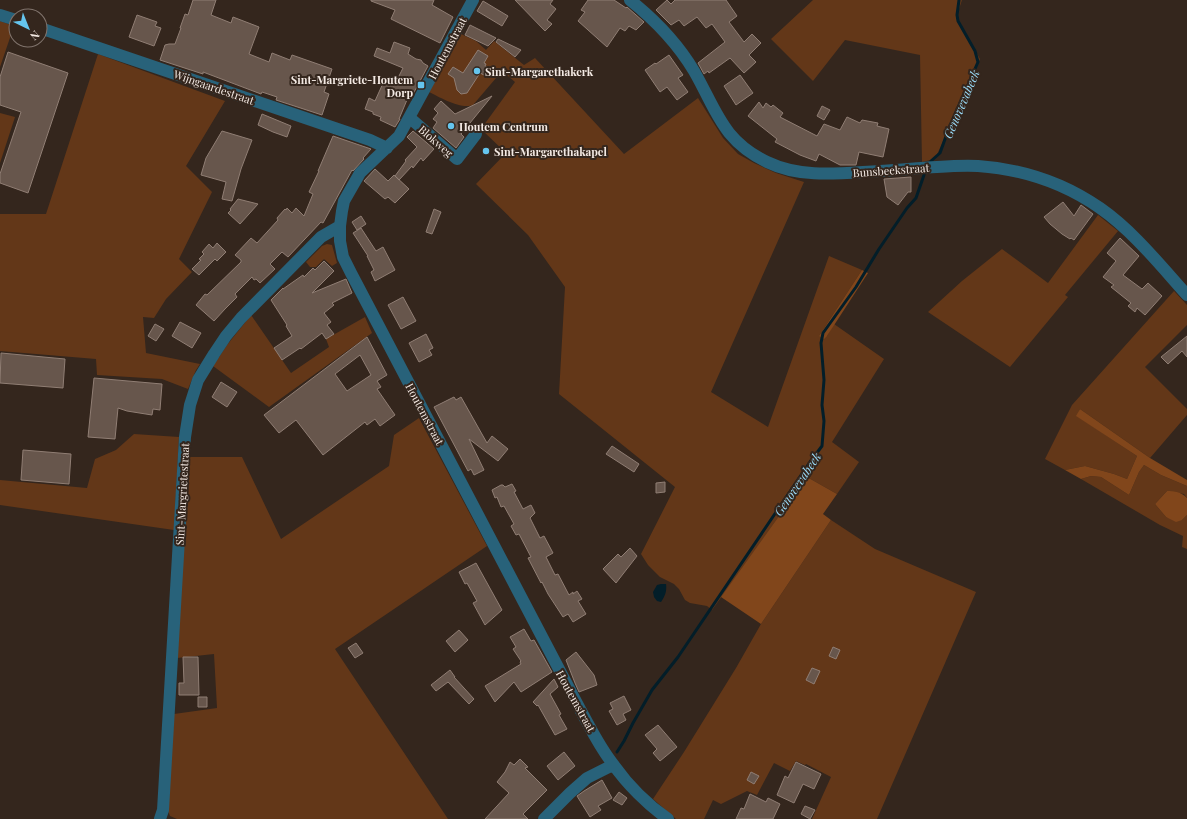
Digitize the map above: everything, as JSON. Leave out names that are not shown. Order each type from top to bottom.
[{"type":"street","name":"Houtemstraat","points":[[474,0],[399,136],[360,173],[344,201],[340,226],[340,241],[343,257],[580,711],[613,765],[639,794],[668,819]]},
{"type":"street","name":"Bunsbeekstraat","points":[[630,0],[646,12],[663,30],[694,71],[716,114],[728,132],[740,146],[752,154],[787,170],[805,173],[851,173],[948,166],[977,166],[1010,169],[1050,181],[1101,208],[1135,237],[1187,295]]},
{"type":"street","name":"Wijngaardestraat","points":[[48,31],[370,140],[387,148]]},
{"type":"street","name":"Blokweg","points":[[410,118],[457,160],[476,134]]},
{"type":"street","name":"Sint-Margrietestraat","points":[[160,819],[163,810],[185,437],[190,404],[198,380],[202,373],[214,354],[241,318],[321,237],[340,226]]},
{"type":"street","points":[[544,819],[587,778],[613,765]]},
{"type":"shaded area","points":[[813,0],[962,0],[956,18],[980,59],[935,159],[922,162],[920,55],[845,40],[813,81],[771,39]]},
{"type":"shaded area","points":[[0,21],[8,24],[8,44],[0,67]]},
{"type":"shaded area","points":[[461,34],[476,41],[486,50],[494,41],[524,65],[535,58],[624,154],[698,98],[723,138],[738,154],[776,173],[804,182],[711,392],[768,427],[829,256],[862,270],[819,336],[827,336],[834,324],[884,359],[832,442],[859,462],[837,494],[807,477],[712,610],[707,606],[690,603],[685,600],[679,589],[674,584],[660,577],[648,565],[641,554],[675,487],[559,394],[565,287],[528,235],[476,184],[506,153],[481,129],[515,82],[502,71],[473,105],[468,106],[451,102],[429,92]]},
{"type":"shaded area","points":[[98,54],[225,101],[186,166],[212,192],[179,259],[192,272],[166,299],[154,318],[143,317],[146,353],[200,364],[188,389],[162,379],[97,375],[96,359],[0,351],[0,214],[46,214]]},
{"type":"shaded area","points":[[0,113],[15,117],[0,163]]},
{"type":"shaded area","points":[[1098,215],[1118,231],[1065,295],[1068,297],[1010,367],[928,312],[962,281],[1002,249],[1048,283]]},
{"type":"shaded area","points":[[327,244],[332,245],[337,263],[332,266],[324,259],[316,267],[310,267],[306,262],[322,246]]},
{"type":"shaded area","points":[[862,270],[868,273],[827,336],[824,339],[819,336]]},
{"type":"shaded area","points":[[1174,291],[1187,305],[1187,325],[1145,367],[1187,409],[1187,415],[1150,458],[1080,409],[1077,416],[1137,456],[1127,479],[1085,466],[1065,470],[1045,459],[1072,405]]},
{"type":"shaded area","points":[[251,315],[291,373],[329,347],[326,339],[365,317],[372,333],[269,407],[213,366],[227,345]]},
{"type":"shaded area","points":[[1080,409],[1150,458],[1187,480],[1187,486],[1161,475],[1144,465],[1139,472],[1129,495],[1101,477],[1091,476],[1081,479],[1065,470],[1085,466],[1127,479],[1137,456],[1076,416]]},
{"type":"shaded area","points":[[419,418],[487,546],[335,649],[448,819],[177,819],[170,816],[168,811],[174,714],[217,708],[214,654],[177,658],[188,457],[242,457],[281,539],[389,466],[394,435]]},
{"type":"shaded area","points":[[134,434],[179,437],[174,530],[0,505],[0,480],[87,488],[95,459],[116,450]]},
{"type":"shaded area","points":[[1144,465],[1161,475],[1187,486],[1187,498],[1184,494],[1167,491],[1155,504],[1166,517],[1182,520],[1187,515],[1187,549],[1182,547],[1183,536],[1160,525],[1081,479],[1091,476],[1101,477],[1129,495],[1139,472]]},
{"type":"shaded area","points":[[807,477],[837,494],[823,514],[831,520],[761,624],[721,597]]},
{"type":"shaded area","points":[[1167,491],[1180,493],[1187,498],[1187,515],[1182,520],[1176,522],[1166,517],[1155,504]]},
{"type":"shaded area","points":[[831,520],[875,549],[976,592],[877,819],[812,819],[831,777],[806,764],[805,765],[796,761],[790,771],[774,763],[757,795],[747,791],[721,804],[713,800],[704,819],[676,819],[653,799],[736,668],[761,624]]},
{"type":"water","points":[[666,584],[666,587],[664,598],[661,602],[657,601],[653,592],[657,585]]},
{"type":"building","points":[[193,0],[216,0],[211,15],[231,23],[233,17],[259,27],[249,54],[269,62],[272,53],[290,60],[292,55],[332,69],[324,92],[329,94],[322,115],[276,100],[277,97],[262,92],[261,94],[203,72],[203,74],[160,60],[165,45],[175,44],[185,14],[188,15]]},
{"type":"building","points":[[371,0],[434,0],[432,5],[453,17],[440,43],[391,19],[395,10]]},
{"type":"building","points":[[515,0],[553,0],[550,4],[556,9],[547,20],[552,24],[545,31]]},
{"type":"building","points":[[588,0],[614,0],[626,8],[627,7],[644,22],[636,30],[629,26],[625,31],[620,28],[607,47],[578,21],[585,12],[581,10]]},
{"type":"building","points":[[667,0],[671,4],[675,0],[726,0],[737,16],[729,22],[744,42],[752,34],[761,43],[749,55],[756,62],[744,73],[730,58],[709,73],[708,71],[704,74],[698,63],[725,42],[712,24],[706,28],[697,17],[684,26],[679,20],[671,25],[656,10]]},
{"type":"building","points":[[483,1],[508,16],[502,26],[477,11]]},
{"type":"building","points":[[137,15],[157,22],[155,26],[161,28],[154,46],[129,37]]},
{"type":"building","points":[[470,25],[496,38],[488,46],[465,35]]},
{"type":"building","points":[[498,39],[521,50],[515,57],[496,42]]},
{"type":"building","points":[[394,42],[410,48],[408,54],[421,60],[428,66],[412,96],[409,95],[400,119],[395,127],[380,120],[381,117],[365,109],[369,98],[375,101],[384,81],[394,86],[403,68],[374,56],[377,48],[390,53]]},
{"type":"building","name":"Sint-Margarethakerk","points":[[478,50],[488,56],[484,63],[486,64],[485,66],[490,69],[486,76],[480,73],[467,93],[461,94],[457,90],[454,78],[448,74],[453,67],[463,73]]},
{"type":"building","points":[[8,52],[68,73],[28,193],[0,183],[0,174],[21,112],[0,105],[0,77]]},
{"type":"building","points":[[669,55],[683,75],[678,78],[688,92],[677,100],[667,87],[660,92],[645,70]]},
{"type":"building","points":[[740,75],[753,93],[736,105],[724,86]]},
{"type":"building","name":"Houtem Centrum","points":[[492,96],[461,134],[464,137],[456,148],[433,128],[437,122],[433,119],[438,113],[434,109],[441,101],[455,114]]},
{"type":"building","points":[[759,102],[763,108],[766,103],[771,107],[773,105],[783,113],[780,117],[817,136],[824,124],[840,130],[847,117],[860,123],[862,120],[878,123],[877,126],[889,129],[883,157],[859,152],[856,165],[840,165],[819,154],[816,161],[800,155],[775,142],[777,139],[748,116]]},
{"type":"building","points":[[822,106],[830,110],[824,120],[817,116]]},
{"type":"building","points":[[262,114],[291,126],[287,137],[258,125]]},
{"type":"building","points":[[222,131],[252,140],[241,169],[232,201],[222,199],[226,182],[201,175],[206,158]]},
{"type":"building","points":[[413,131],[434,149],[423,161],[421,158],[413,168],[412,166],[399,180],[395,176],[406,161],[405,160],[417,147],[407,137]]},
{"type":"building","points":[[333,136],[371,149],[363,158],[364,159],[353,171],[352,170],[323,223],[321,222],[288,257],[282,252],[270,264],[275,269],[260,283],[252,277],[235,294],[237,297],[214,321],[196,305],[205,294],[207,295],[241,262],[241,260],[235,255],[251,238],[257,243],[278,220],[277,218],[285,209],[286,210],[287,208],[292,213],[296,208],[304,216],[313,194],[309,192]]},
{"type":"building","points":[[375,169],[388,181],[394,175],[409,189],[395,203],[388,197],[385,199],[364,181]]},
{"type":"building","points":[[911,177],[911,192],[908,192],[898,205],[887,197],[884,179]]},
{"type":"building","points":[[238,199],[258,204],[240,224],[228,213]]},
{"type":"building","points":[[1063,202],[1074,216],[1081,205],[1093,214],[1074,240],[1062,234],[1044,217]]},
{"type":"building","points":[[434,209],[441,212],[432,234],[426,232]]},
{"type":"building","points":[[361,216],[366,224],[357,230],[352,222]]},
{"type":"building","points":[[361,228],[376,251],[383,247],[395,270],[375,281],[371,272],[374,270],[368,256],[353,233]]},
{"type":"building","points":[[1120,238],[1139,256],[1123,275],[1142,289],[1148,283],[1162,296],[1145,315],[1137,308],[1135,312],[1128,306],[1131,303],[1111,287],[1114,285],[1103,277],[1116,261],[1107,253]]},
{"type":"building","points":[[217,243],[226,252],[217,261],[215,259],[199,275],[192,269],[201,260],[199,259],[204,254],[202,252],[209,244],[213,248]]},
{"type":"building","points":[[324,261],[334,271],[312,293],[346,279],[352,293],[332,303],[334,305],[324,313],[331,322],[327,325],[334,334],[326,339],[322,333],[301,349],[300,348],[282,360],[274,348],[292,336],[286,326],[287,325],[271,300],[283,288],[303,275],[304,277],[313,268],[315,270]]},
{"type":"building","points":[[403,297],[416,321],[401,329],[388,305]]},
{"type":"building","points":[[180,322],[201,333],[192,348],[172,336]]},
{"type":"building","points":[[155,324],[164,329],[156,341],[148,336]]},
{"type":"building","points":[[426,334],[433,348],[429,350],[432,355],[419,362],[409,343]]},
{"type":"building","points":[[1187,336],[1187,357],[1182,351],[1168,364],[1161,357]]},
{"type":"building","points":[[367,337],[387,375],[377,381],[381,387],[377,389],[395,415],[380,426],[375,419],[367,425],[365,422],[323,455],[296,420],[279,433],[264,415]],"holes":[[[360,355],[371,375],[347,391],[335,374]]]},
{"type":"building","points":[[1,353],[65,359],[63,388],[0,383]]},
{"type":"building","points":[[94,378],[162,384],[160,410],[153,409],[152,415],[118,408],[115,439],[88,437]]},
{"type":"building","points":[[221,382],[237,392],[227,407],[212,397]]},
{"type":"building","points":[[454,397],[456,400],[461,397],[487,443],[492,436],[508,449],[498,461],[469,439],[484,470],[474,475],[471,469],[468,471],[434,407]]},
{"type":"building","points":[[612,446],[639,464],[634,472],[606,454]]},
{"type":"building","points":[[23,450],[71,454],[69,484],[21,480]]},
{"type":"building","points":[[665,482],[665,492],[656,493],[656,483]]},
{"type":"building","points":[[512,484],[516,491],[514,492],[523,509],[531,505],[535,513],[530,518],[540,538],[544,536],[553,553],[546,557],[555,575],[558,574],[569,595],[577,591],[582,599],[578,601],[586,614],[573,622],[568,614],[563,617],[542,582],[541,583],[528,558],[531,557],[519,534],[516,535],[511,526],[514,524],[504,506],[501,507],[497,497],[495,498],[492,490],[501,485],[505,487]]},
{"type":"building","points":[[630,548],[637,556],[616,583],[603,569],[618,554],[621,557]]},
{"type":"building","points":[[476,563],[502,610],[485,625],[473,603],[477,601],[467,583],[465,584],[459,572]]},
{"type":"building","points":[[524,629],[531,641],[534,640],[552,672],[521,692],[514,682],[495,702],[485,686],[521,664],[521,661],[513,649],[516,647],[510,637]]},
{"type":"building","points":[[459,630],[468,640],[455,652],[446,641]]},
{"type":"building","points":[[356,643],[363,653],[355,658],[348,648]]},
{"type":"building","points":[[833,647],[840,650],[836,659],[829,656]]},
{"type":"building","points":[[576,652],[594,675],[597,685],[579,692],[566,660]]},
{"type":"building","points":[[183,657],[198,657],[199,695],[179,695],[179,683],[184,683]]},
{"type":"building","points":[[812,668],[820,671],[814,684],[806,680]]},
{"type":"building","points":[[450,670],[454,677],[474,699],[469,704],[448,682],[436,691],[431,685]]},
{"type":"building","points":[[554,679],[558,687],[550,694],[567,729],[555,735],[538,705],[537,706],[533,702]]},
{"type":"building","points":[[624,696],[631,710],[623,714],[626,720],[617,725],[609,711],[613,709],[610,703]]},
{"type":"building","points":[[198,697],[207,697],[207,707],[198,707]]},
{"type":"building","points":[[658,725],[677,747],[660,761],[653,753],[657,749],[645,735]]},
{"type":"building","points":[[564,752],[575,766],[558,780],[547,766]]},
{"type":"building","points":[[520,759],[528,767],[525,768],[547,790],[523,814],[528,819],[485,819],[509,793],[497,782],[505,772],[510,762],[514,765]]},
{"type":"building","points":[[796,762],[821,774],[814,789],[803,784],[794,803],[777,795],[785,776],[788,778]]},
{"type":"building","points":[[751,772],[759,776],[754,784],[747,780]]},
{"type":"building","points":[[602,780],[612,798],[598,806],[601,810],[590,817],[577,796]]},
{"type":"building","points":[[619,792],[627,798],[622,805],[613,800]]},
{"type":"building","points":[[750,794],[766,802],[768,798],[780,804],[773,819],[736,819],[741,808],[744,809]]},
{"type":"building","points":[[805,806],[815,810],[810,819],[801,814]]},
{"type":"waterway","name":"Genovevabeek","points":[[931,161],[940,153],[949,128],[978,62],[975,51],[958,21],[957,15],[959,0]]},
{"type":"waterway","name":"Genovevabeek","points":[[617,752],[652,690],[678,657],[822,446],[824,421],[822,405],[824,380],[821,343],[823,333],[856,287],[879,249],[907,208],[916,198],[924,175]]},
{"type":"place","name":"Sint-Margarethakerk","points":[[477,71]]},
{"type":"place","name":"Sint-Margriete-Houtem Dorp","points":[[421,85]]},
{"type":"place","name":"Houtem Centrum","points":[[451,126]]},
{"type":"place","name":"Sint-Margarethakapel","points":[[486,151]]}]
